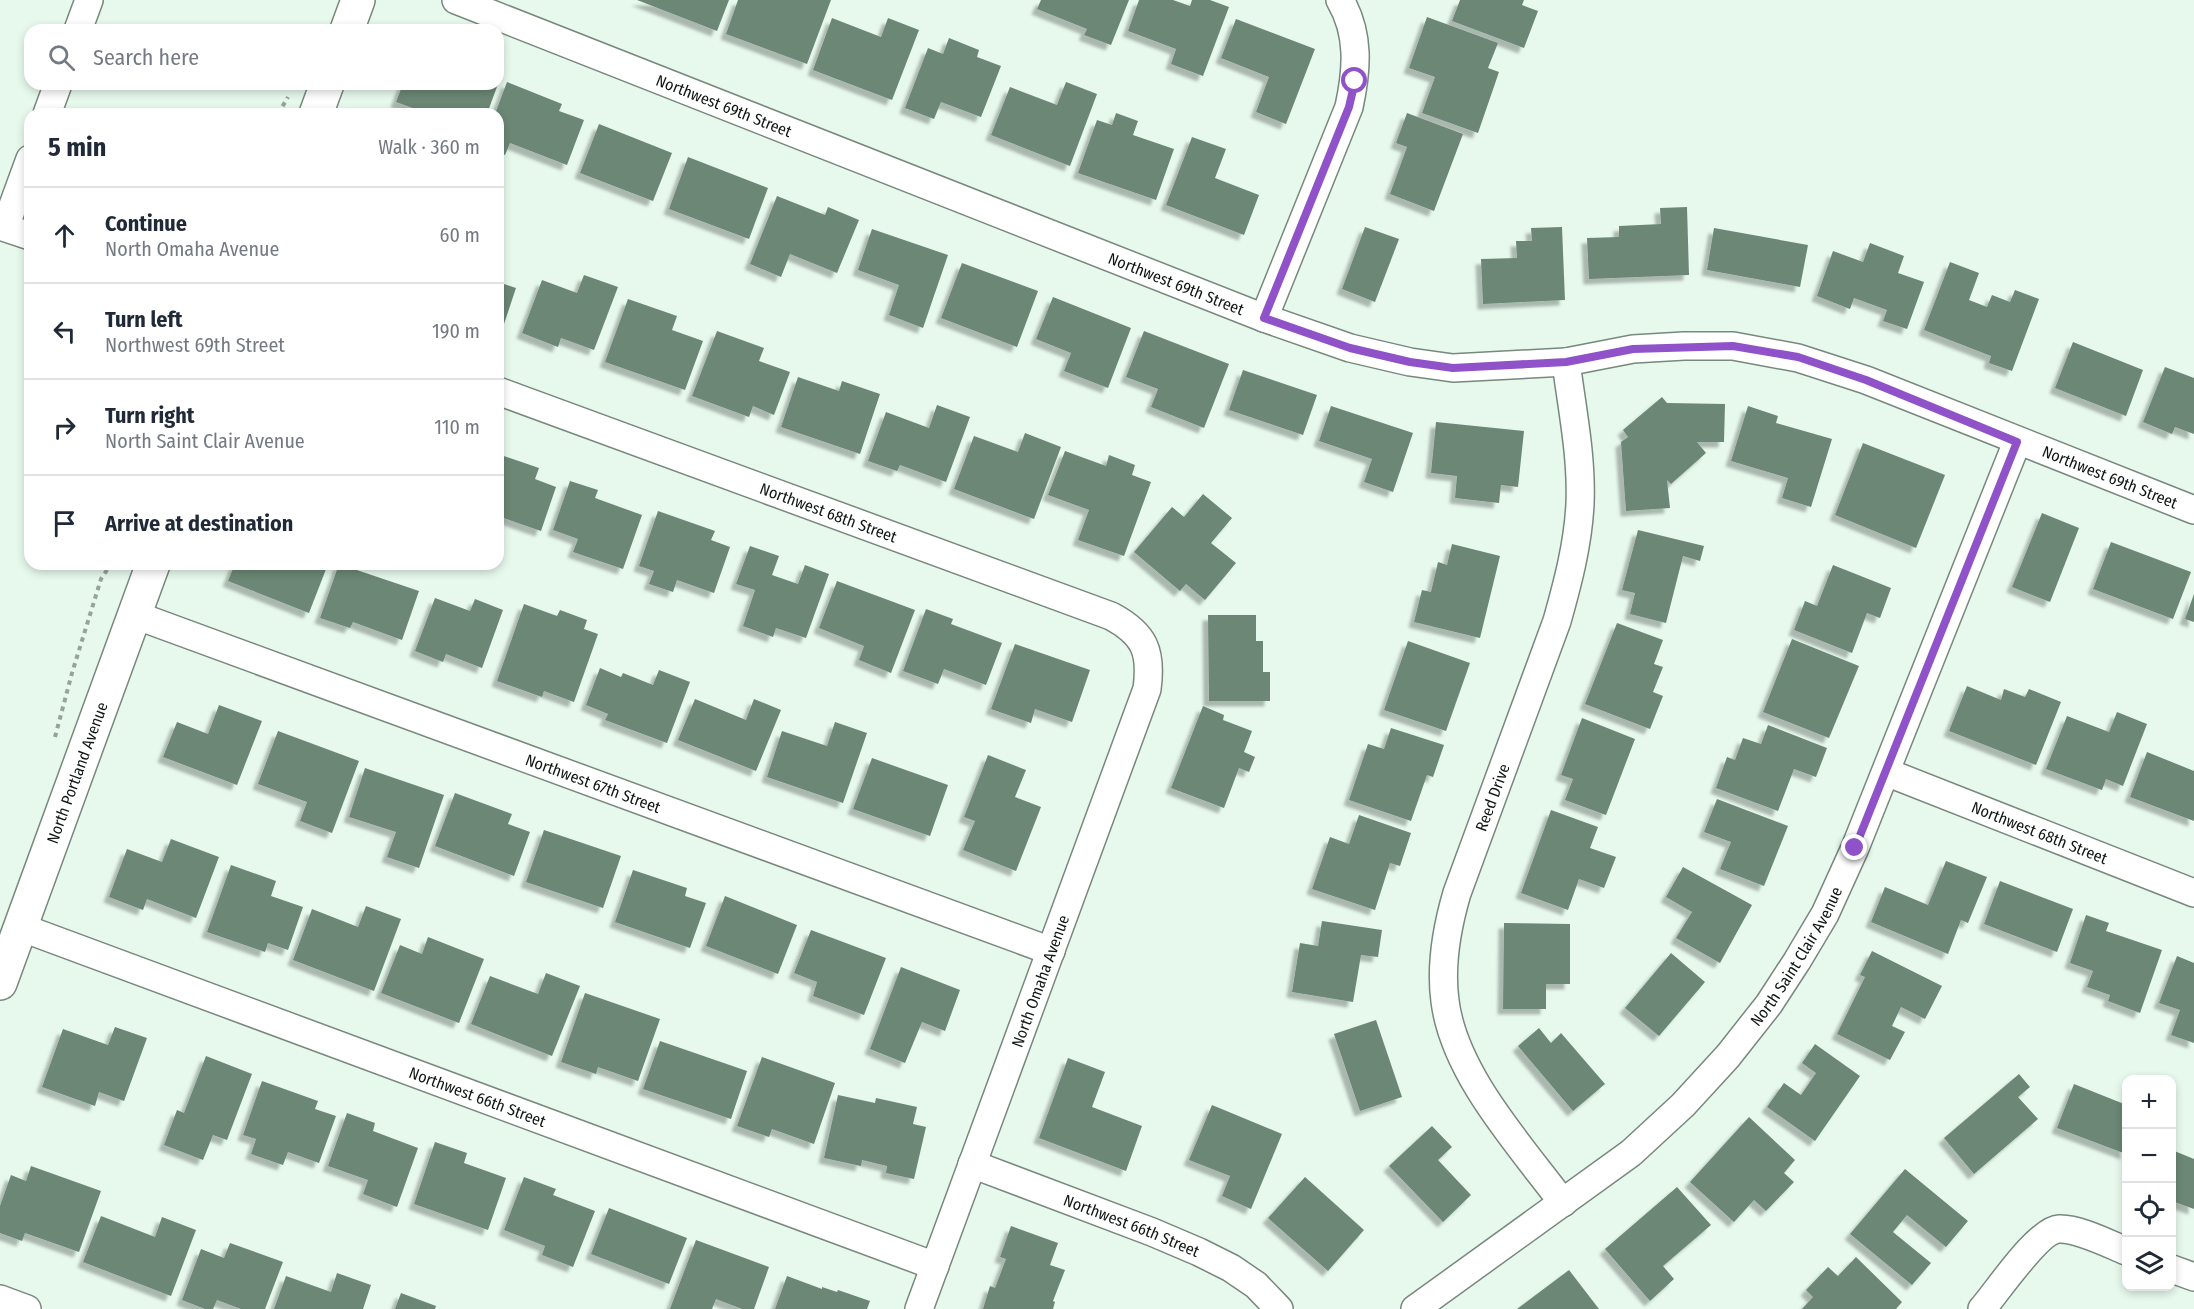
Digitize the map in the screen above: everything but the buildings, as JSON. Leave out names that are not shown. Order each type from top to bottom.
[{"type":"street","points":[[80,24],[88,0]]},
{"type":"street","points":[[349,24],[358,0]]},
{"type":"street","name":"Northwest 69th Street","points":[[456,0],[1264,318],[1350,348],[1410,362],[1453,368],[1566,362],[1633,349],[1684,346],[1733,346],[1798,357],[1866,380],[2017,442],[2194,510]]},
{"type":"street","points":[[1264,318],[1349,107],[1355,81],[1355,40],[1348,15],[1340,0]]},
{"type":"street","points":[[49,108],[56,90]]},
{"type":"street","points":[[318,108],[325,90]]},
{"type":"street","points":[[24,174],[2,227],[24,234]]},
{"type":"street","name":"Reed Drive","points":[[1563,1203],[1477,1088],[1449,1025],[1444,971],[1450,918],[1457,893],[1557,621],[1576,547],[1580,502],[1578,448],[1566,362]]},
{"type":"street","name":"Northwest 68th Street","points":[[504,393],[1111,616],[1125,624],[1148,651]]},
{"type":"street","name":"North Saint Clair Avenue","points":[[1417,1309],[1631,1153],[1683,1105],[1728,1056],[1768,1004],[1825,914],[1855,848],[2017,442]]},
{"type":"street","name":"North Portland Avenue","points":[[0,983],[151,570]]},
{"type":"street","name":"Northwest 67th Street","points":[[135,615],[1051,951]]},
{"type":"street","name":"North Omaha Avenue","points":[[920,1309],[1147,689],[1150,667],[1148,651]]},
{"type":"street","name":"Northwest 68th Street","points":[[1886,772],[2194,893]]},
{"type":"street","name":"Northwest 66th Street","points":[[20,927],[935,1266]]},
{"type":"street","name":"Northwest 66th Street","points":[[972,1164],[1199,1251],[1256,1285],[1279,1309]]},
{"type":"street","points":[[1982,1309],[2026,1253],[2042,1238],[2058,1229],[2079,1233],[2122,1249]]},
{"type":"street","points":[[2176,1270],[2194,1277]]},
{"type":"street","points":[[0,1299],[27,1309]]},
{"type":"route","points":[[1355,81],[1349,107],[1264,318],[1350,348],[1410,362],[1453,368],[1566,362],[1633,349],[1733,346],[1798,357],[1866,380],[2017,442],[1855,848]]}]
